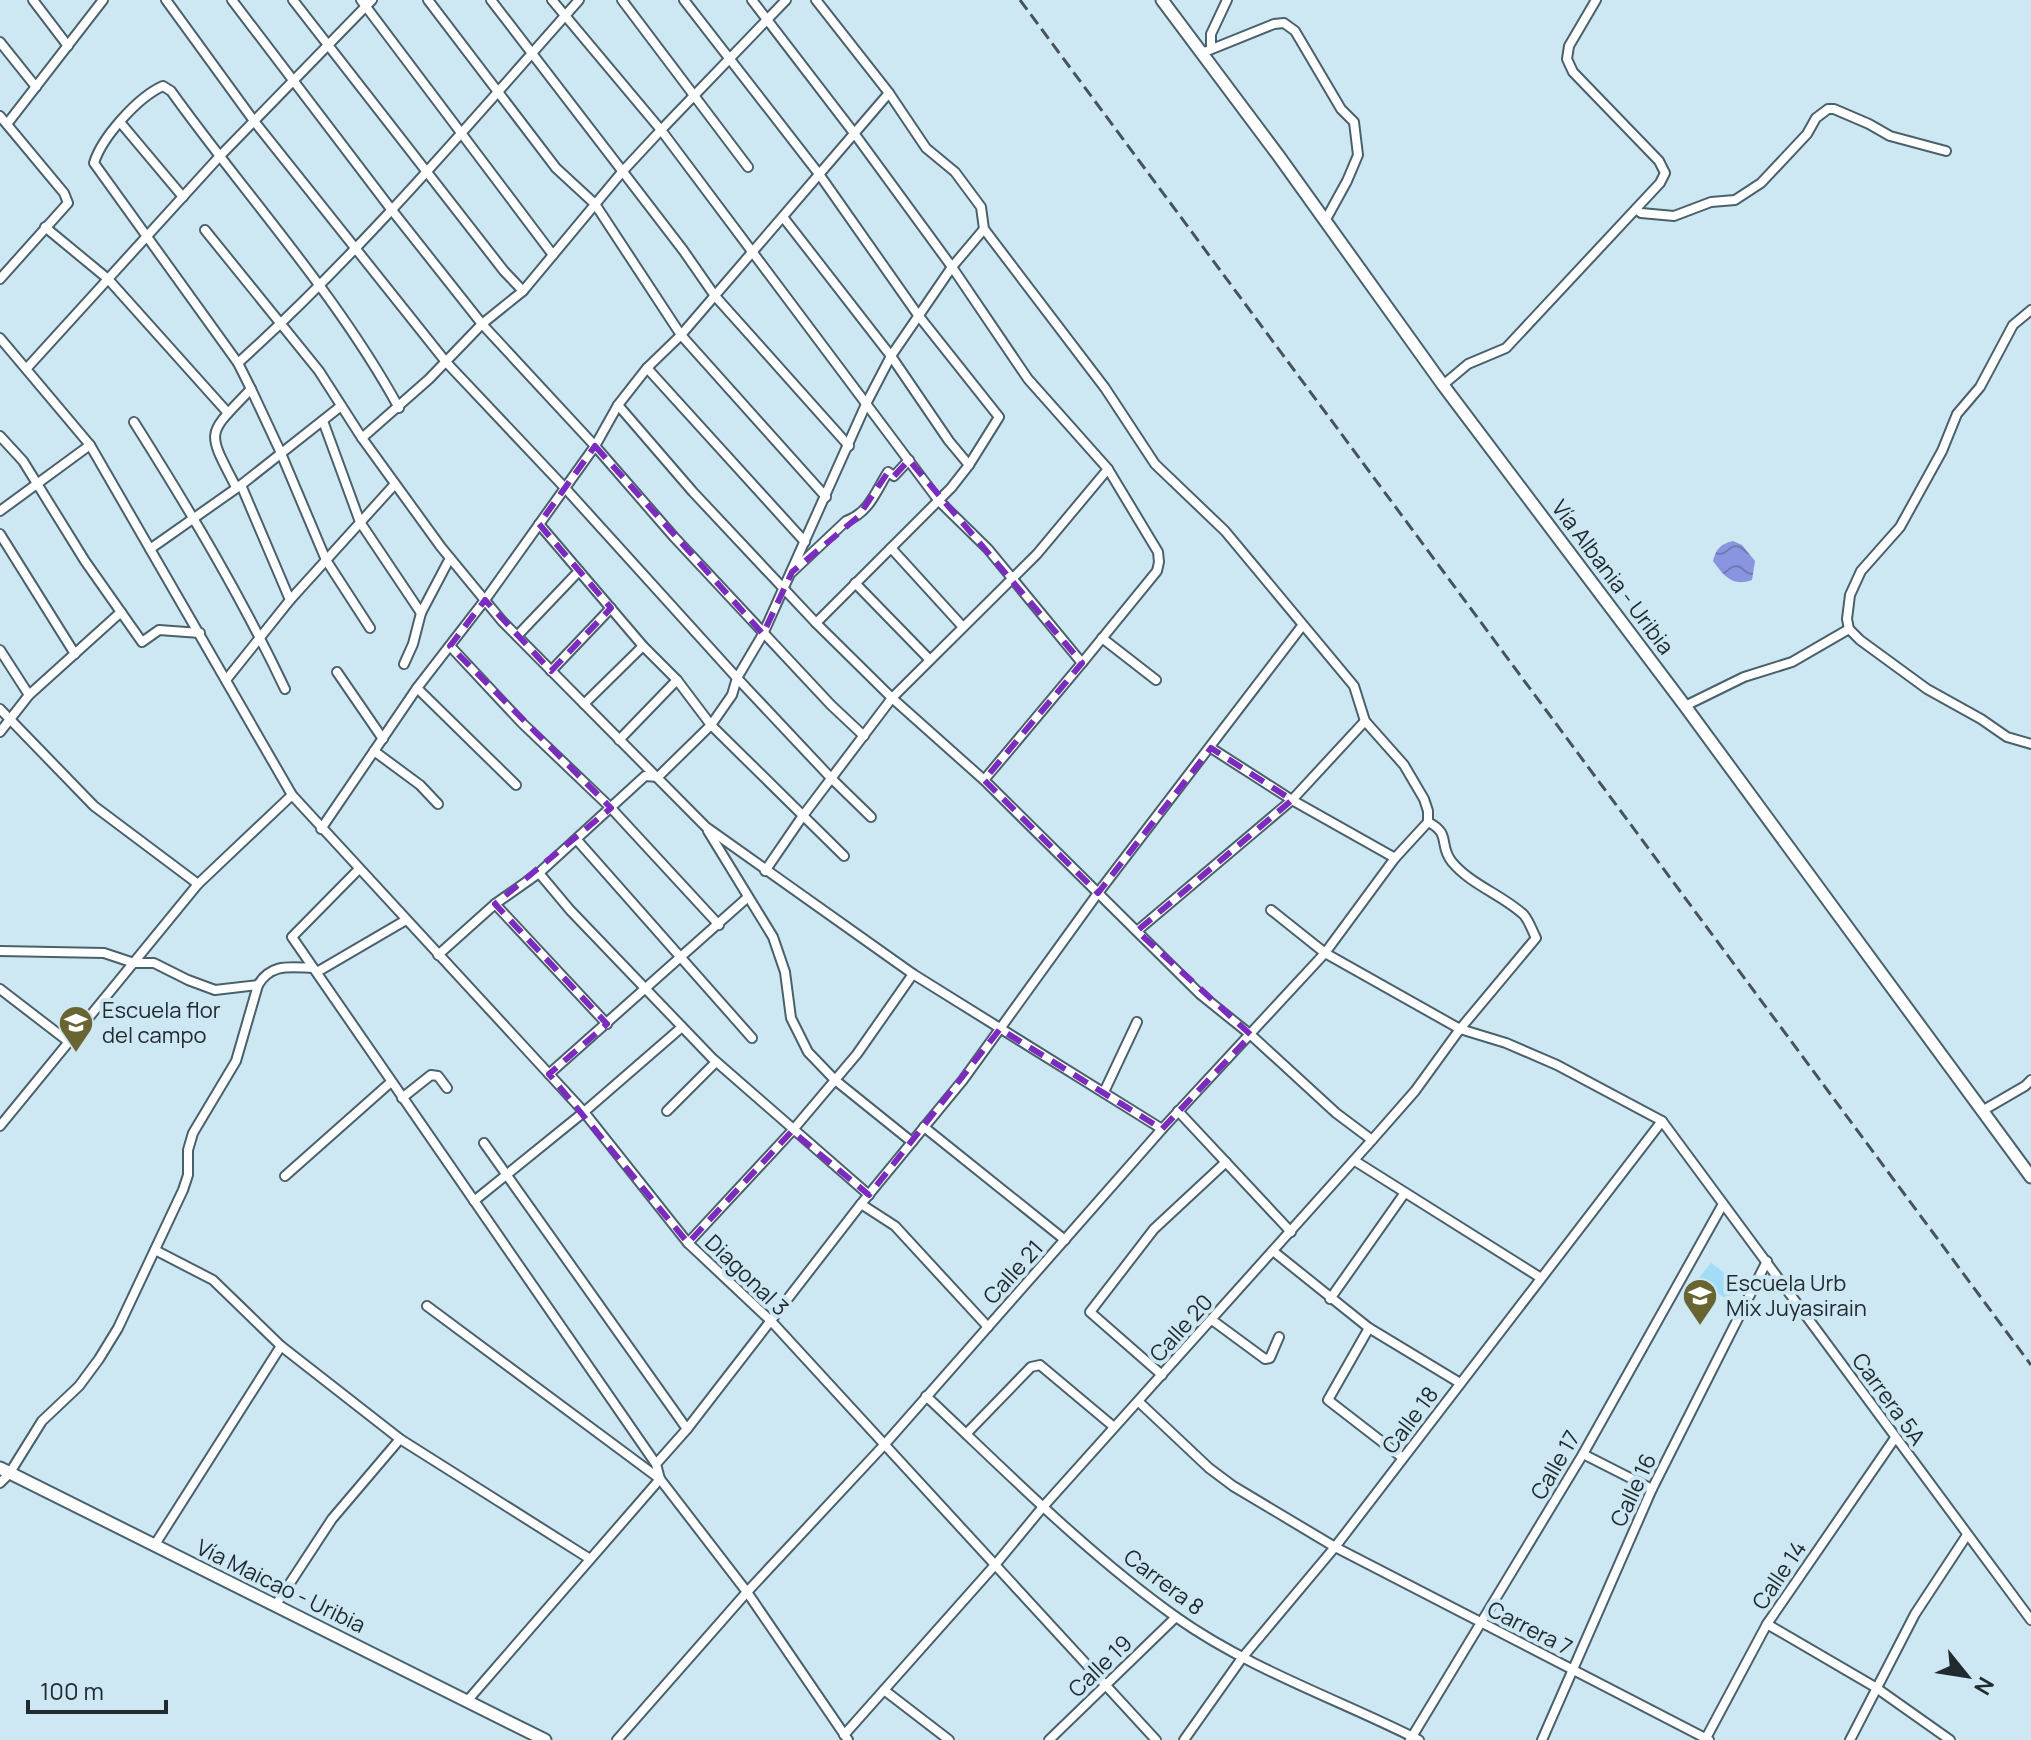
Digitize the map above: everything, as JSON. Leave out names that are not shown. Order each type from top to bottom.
[{"type":"main road","name":"Vía Albania - Uribia","points":[[1162,0],[1206,50],[1443,385],[1685,706],[2031,1177]]},
{"type":"main road","name":"Vía Maicao - Uribia","points":[[4,1471],[545,1740]]},
{"type":"street","points":[[33,0],[68,46]]},
{"type":"street","points":[[166,0],[254,121],[446,362],[737,678],[871,817]]},
{"type":"street","points":[[173,10],[181,0]]},
{"type":"street","points":[[232,0],[482,324],[763,634],[864,736]]},
{"type":"street","points":[[293,0],[504,271],[523,291]]},
{"type":"street","points":[[428,0],[556,168],[595,204],[681,335],[826,497]]},
{"type":"street","points":[[491,0],[715,296],[849,446]]},
{"type":"street","points":[[552,0],[661,130],[939,501],[988,549],[1082,663]]},
{"type":"street","points":[[238,363],[280,325],[391,209],[579,0]]},
{"type":"street","points":[[622,0],[748,167]]},
{"type":"street","points":[[684,0],[819,174],[918,315],[999,417],[969,465],[939,501],[816,623]]},
{"type":"street","points":[[752,0],[952,267],[1028,379],[1108,469],[1158,552],[1157,571],[984,780]]},
{"type":"street","points":[[362,438],[399,408],[482,324],[523,291],[622,172],[786,0]]},
{"type":"street","points":[[816,0],[889,93],[926,148],[955,172],[981,207],[984,229],[1105,388],[1155,464],[1225,531],[1354,686],[1365,721],[1404,765],[1424,799],[1428,822]]},
{"type":"street","points":[[1206,50],[1227,0]]},
{"type":"street","points":[[1443,385],[1468,364],[1506,348],[1660,183],[1665,173],[1659,161],[1573,72],[1567,59],[1569,46],[1596,0]]},
{"type":"street","points":[[7,124],[101,1]]},
{"type":"street","points":[[27,368],[219,157],[366,2],[553,255]]},
{"type":"street","points":[[1206,50],[1280,22],[1295,31],[1341,109],[1354,122],[1358,155],[1325,221]]},
{"type":"street","points":[[0,42],[36,87]]},
{"type":"street","points":[[370,628],[326,560],[280,451],[238,363],[94,163],[120,122],[154,90],[163,86],[171,91],[320,284],[399,408]]},
{"type":"street","points":[[321,829],[417,688],[485,600],[595,446],[618,405],[889,93]]},
{"type":"street","points":[[1636,209],[1641,213],[1674,216],[1711,202],[1735,200],[1761,183],[1807,134],[1816,118],[1828,109],[1846,114],[1890,136],[1946,151]]},
{"type":"street","points":[[0,116],[68,198],[68,203],[0,279]]},
{"type":"street","points":[[120,122],[183,197]]},
{"type":"street","points":[[783,217],[891,356],[969,465]]},
{"type":"street","points":[[45,227],[108,279],[228,413]]},
{"type":"street","points":[[438,955],[495,904],[539,873],[645,776],[658,777],[711,725],[732,695],[737,678],[763,634],[867,402],[891,356],[952,267],[984,229]]},
{"type":"street","points":[[205,230],[319,371],[395,484],[485,600],[706,827],[913,974],[1162,1129]]},
{"type":"street","points":[[2031,310],[2013,325],[1980,387],[1957,414],[1942,451],[1900,527],[1861,571],[1850,595],[1847,619],[1849,629],[1860,640],[1927,689],[2007,737],[2031,744]]},
{"type":"street","name":"Diagonal 3","points":[[0,338],[90,445],[292,795],[584,1112],[688,1243],[772,1322],[1156,1740]]},
{"type":"street","points":[[647,368],[805,542]]},
{"type":"street","points":[[251,389],[216,425],[216,448],[238,486],[290,600]]},
{"type":"street","points":[[618,405],[693,492],[816,623],[892,698],[984,780],[1200,994],[1251,1035],[1336,1113],[1372,1140]]},
{"type":"street","points":[[150,549],[341,406]]},
{"type":"street","points":[[323,421],[360,522],[421,613]]},
{"type":"street","points":[[134,422],[194,517],[285,689]]},
{"type":"street","points":[[0,436],[23,461],[85,561],[142,642],[159,630],[200,633]]},
{"type":"street","points":[[0,511],[90,445]]},
{"type":"street","points":[[792,572],[846,521],[858,517],[878,492],[888,472],[894,476],[909,460]]},
{"type":"street","points":[[765,871],[892,698],[1037,554],[1108,469]]},
{"type":"street","points":[[226,680],[290,600],[395,484]]},
{"type":"street","points":[[539,524],[643,646],[677,680],[711,725],[844,856]]},
{"type":"street","points":[[0,534],[75,654]]},
{"type":"street","points":[[891,548],[963,627]]},
{"type":"street","points":[[404,664],[421,613],[450,558]]},
{"type":"street","points":[[517,636],[579,571]]},
{"type":"street","points":[[855,583],[930,660]]},
{"type":"street","points":[[551,671],[611,608]]},
{"type":"street","points":[[0,732],[29,695],[121,612]]},
{"type":"street","points":[[656,1464],[772,1322],[1000,1029],[1098,893],[1302,626]]},
{"type":"street","points":[[1685,706],[1744,677],[1792,662],[1849,629]]},
{"type":"street","points":[[1102,638],[1156,680]]},
{"type":"street","points":[[450,646],[522,723],[611,808],[719,925]]},
{"type":"street","points":[[584,704],[643,646]]},
{"type":"street","points":[[0,650],[29,695]]},
{"type":"street","points":[[337,672],[383,739]]},
{"type":"street","points":[[619,740],[677,680]]},
{"type":"street","points":[[417,688],[516,785]]},
{"type":"street","points":[[0,709],[94,806],[198,884]]},
{"type":"street","points":[[1137,931],[1292,800],[1365,721]]},
{"type":"street","points":[[1211,748],[1292,800],[1395,858]]},
{"type":"street","points":[[374,751],[420,785],[438,804]]},
{"type":"street","points":[[0,1126],[198,884],[292,795]]},
{"type":"street","name":"Calle 21","points":[[617,1740],[747,1592],[885,1444],[1178,1111],[1325,953],[1395,858],[1428,822]]},
{"type":"street","name":"Calle 20","points":[[846,1737],[1042,1508],[1355,1161],[1415,1091],[1460,1029],[1536,938],[1526,917],[1454,865],[1444,847],[1441,828],[1428,822]]},
{"type":"street","points":[[706,827],[773,937],[785,972],[791,1018],[808,1052],[835,1080],[912,1142]]},
{"type":"street","points":[[577,840],[752,1038]]},
{"type":"street","points":[[359,869],[292,937],[656,1464],[660,1479]]},
{"type":"street","points":[[539,873],[716,1062],[869,1195]]},
{"type":"street","points":[[549,1074],[748,897]]},
{"type":"street","points":[[495,904],[607,1024]]},
{"type":"street","points":[[1271,910],[1325,953],[1460,1029],[1506,1043],[1557,1065],[1662,1121]]},
{"type":"street","points":[[0,1483],[4,1471],[42,1421],[79,1386],[118,1328],[188,1175],[188,1150],[193,1133],[236,1061],[258,985],[270,970],[282,967],[314,970],[406,920]]},
{"type":"street","points":[[0,951],[104,953],[134,963],[154,963],[215,990],[258,985]]},
{"type":"street","points":[[688,1243],[792,1131],[857,1054],[913,974]]},
{"type":"street","points":[[0,989],[69,1042]]},
{"type":"street","points":[[1104,1092],[1137,1022]]},
{"type":"street","points":[[474,1201],[682,1027]]},
{"type":"street","points":[[667,1111],[716,1062]]},
{"type":"street","points":[[402,1098],[431,1075],[438,1076],[447,1088]]},
{"type":"street","points":[[1982,1111],[2031,1080]]},
{"type":"street","points":[[285,1176],[391,1082]]},
{"type":"street","points":[[1178,1111],[1291,1232]]},
{"type":"street","name":"Carrera 5A","points":[[1662,1121],[2031,1620]]},
{"type":"street","name":"Calle 18","points":[[1184,1740],[1242,1658],[1335,1547],[1662,1121]]},
{"type":"street","points":[[924,1127],[1065,1240]]},
{"type":"street","points":[[484,1143],[687,1429]]},
{"type":"street","points":[[1355,1161],[1541,1278]]},
{"type":"street","points":[[1162,1375],[1090,1312],[1154,1229],[1226,1162]]},
{"type":"street","points":[[1330,1299],[1404,1194]]},
{"type":"street","points":[[861,1204],[895,1226],[988,1327]]},
{"type":"street","name":"Calle 17","points":[[1414,1739],[1583,1454],[1723,1204]]},
{"type":"street","points":[[155,1250],[213,1280],[281,1346],[400,1439],[590,1559]]},
{"type":"street","points":[[1273,1251],[1369,1328],[1460,1383]]},
{"type":"street","name":"Calle 16","points":[[1542,1740],[1652,1489],[1767,1261]]},
{"type":"street","points":[[427,1306],[660,1479],[747,1592],[846,1737]]},
{"type":"street","points":[[1212,1320],[1265,1359],[1270,1358],[1279,1337]]},
{"type":"street","points":[[1369,1328],[1328,1400],[1403,1458]]},
{"type":"street","points":[[154,1546],[281,1346]]},
{"type":"street","points":[[966,1434],[1031,1367],[1040,1365],[1114,1427]]},
{"type":"street","name":"Carrera 8","points":[[926,1396],[1042,1508],[1176,1617],[1242,1658],[1414,1739]]},
{"type":"street","name":"Carrera 7","points":[[1139,1402],[1209,1468],[1233,1486],[1335,1547],[1707,1739]]},
{"type":"street","name":"Calle 14","points":[[1707,1739],[1767,1624],[1895,1438]]},
{"type":"street","points":[[275,1606],[332,1519],[400,1439]]},
{"type":"street","points":[[1583,1454],[1652,1489]]},
{"type":"street","points":[[468,1700],[660,1479]]},
{"type":"street","points":[[1850,1740],[1915,1614],[1967,1535]]},
{"type":"street","name":"Calle 19","points":[[1049,1740],[1176,1617]]},
{"type":"street","points":[[1767,1624],[1875,1687],[1949,1739]]},
{"type":"street","points":[[884,1690],[949,1740]]},
{"type":"highlighted area","points":[[595,446],[763,634],[792,572],[858,517],[888,472],[894,476],[909,460],[1082,663],[984,780],[1098,893],[1211,748],[1292,800],[1137,931],[1251,1035],[1162,1129],[1000,1029],[869,1195],[792,1131],[688,1243],[549,1074],[607,1024],[495,904],[611,808],[450,646],[485,600],[551,671],[611,608],[539,524]]},
{"type":"shaded area","points":[[1711,1263],[1739,1284],[1727,1300],[1699,1278]]},
{"type":"water","points":[[1733,541],[1742,545],[1755,561],[1752,580],[1734,581],[1713,561],[1719,548]]},
{"type":"railway","points":[[1020,0],[2031,1365]]},
{"type":"place","name":"Escuela flor del campo","points":[[76,1054]]},
{"type":"place","name":"Escuela Urb Mix Juyasirain","points":[[1700,1327]]}]
